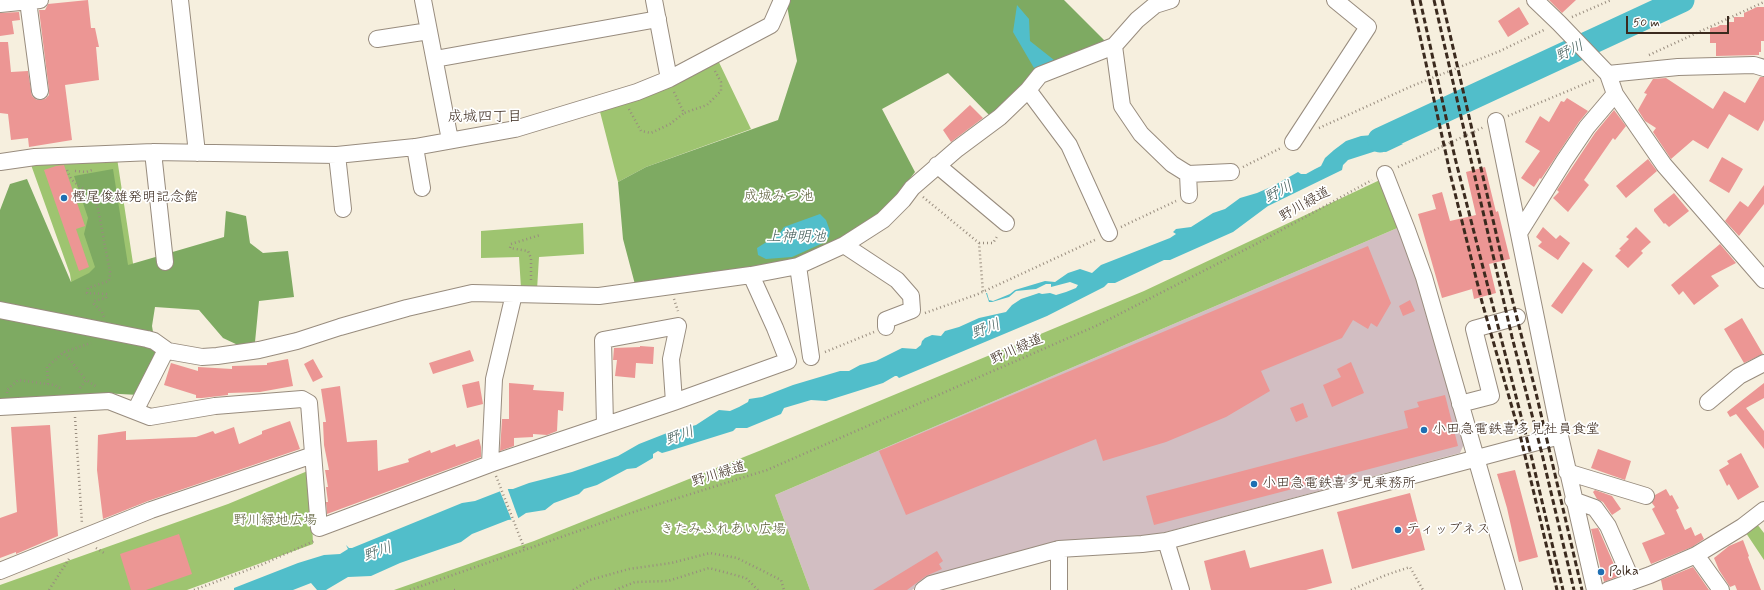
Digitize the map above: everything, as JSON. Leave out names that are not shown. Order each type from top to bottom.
[{"type":"street","points":[[180,0],[197,153]]},
{"type":"street","points":[[423,0],[450,140]]},
{"type":"street","points":[[654,0],[669,79]]},
{"type":"street","points":[[0,162],[35,157],[154,152],[337,155],[415,147],[515,129],[637,92],[669,79],[771,25],[782,0]]},
{"type":"street","points":[[0,310],[147,338],[168,350],[202,357],[259,350],[297,341],[407,308],[472,293],[599,296],[751,275],[798,266],[844,245],[883,220],[903,200],[912,188],[937,165],[1000,116],[1028,90],[1040,75],[1114,46],[1137,20],[1155,5],[1172,0]]},
{"type":"street","points":[[1293,142],[1368,26],[1335,0]]},
{"type":"street","points":[[0,4],[34,1],[40,91]]},
{"type":"street","points":[[1538,1],[1607,72],[1615,94],[1664,165],[1764,280]]},
{"type":"street","points":[[435,59],[658,20]]},
{"type":"street","points":[[378,39],[429,31]]},
{"type":"street","points":[[1114,46],[1122,106],[1141,134],[1172,164],[1188,174],[1231,172]]},
{"type":"street","points":[[1607,72],[1678,67],[1754,65],[1764,68]]},
{"type":"street","points":[[1028,90],[1069,145],[1109,233]]},
{"type":"street","points":[[1519,233],[1587,127],[1615,94]]},
{"type":"street","points":[[1496,122],[1567,472],[1595,590]]},
{"type":"street","points":[[415,147],[422,188]]},
{"type":"street","points":[[154,152],[165,262]]},
{"type":"street","points":[[337,155],[343,209]]},
{"type":"street","points":[[937,165],[1006,223]]},
{"type":"street","points":[[1188,174],[1189,195]]},
{"type":"street","points":[[1385,174],[1408,230],[1424,277],[1514,590]]},
{"type":"street","points":[[844,245],[897,280],[911,296],[912,310],[886,320],[886,327]]},
{"type":"street","points":[[798,266],[811,357]]},
{"type":"street","points":[[4,407],[71,397],[109,401],[150,417],[215,406],[302,399],[309,403],[319,528],[490,464],[674,402],[788,361],[751,275]]},
{"type":"street","points":[[490,464],[494,379],[514,294]]},
{"type":"street","points":[[1460,404],[1491,396],[1474,329],[1517,317]]},
{"type":"street","points":[[605,424],[603,340],[678,326],[671,359],[674,402]]},
{"type":"street","points":[[135,411],[165,352],[168,350]]},
{"type":"street","points":[[1708,402],[1739,376],[1764,363]]},
{"type":"street","points":[[923,590],[931,584],[1059,549],[1142,544],[1166,540],[1560,436]]},
{"type":"street","points":[[0,571],[151,510],[313,455]]},
{"type":"street","points":[[1567,472],[1646,496]]},
{"type":"street","points":[[1573,500],[1595,508],[1608,526],[1632,581]]},
{"type":"street","points":[[1608,590],[1632,581],[1652,583],[1742,527],[1764,510]]},
{"type":"street","points":[[1166,540],[1181,590]]},
{"type":"street","points":[[1059,549],[1059,590]]},
{"type":"street","points":[[1696,555],[1720,590]]},
{"type":"path","points":[[1316,130],[1412,86],[1561,25],[1611,0]]},
{"type":"path","points":[[1643,58],[1764,2]]},
{"type":"path","points":[[628,107],[641,131],[651,133],[670,124],[684,113],[707,105],[721,91],[721,82],[712,66]]},
{"type":"path","name":"野川緑道","points":[[410,590],[624,515],[767,470],[1091,328],[1258,243],[1433,149],[1607,72]]},
{"type":"path","points":[[669,79],[684,113]]},
{"type":"path","points":[[1231,172],[1293,142]]},
{"type":"path","points":[[48,384],[47,367],[64,352],[90,344],[104,343],[105,319],[102,312],[94,304],[94,300],[106,298],[107,294],[87,293],[88,288],[109,280],[110,272],[94,195],[80,187],[71,179],[66,168]]},
{"type":"path","points":[[912,188],[980,243],[993,243],[1006,223]]},
{"type":"path","points":[[921,314],[983,292],[1189,195]]},
{"type":"path","points":[[531,294],[531,258],[528,251],[510,248],[511,244],[540,235]]},
{"type":"path","points":[[980,243],[983,292]]},
{"type":"path","points":[[671,285],[679,317],[678,326]]},
{"type":"path","points":[[811,357],[886,327]]},
{"type":"path","points":[[64,352],[86,380]]},
{"type":"path","points":[[4,407],[7,390],[18,380],[48,384],[71,397],[82,538]]},
{"type":"path","points":[[498,482],[525,550]]},
{"type":"path","points":[[572,590],[590,580],[629,569],[671,563],[710,553],[737,558],[781,580],[784,590]]},
{"type":"path","points":[[48,590],[70,558]]},
{"type":"path","points":[[1351,590],[1386,575],[1410,567],[1423,590]]},
{"type":"path","points":[[615,590],[635,582],[668,581],[709,568],[746,578],[758,590]]},
{"type":"path","points":[[424,585],[425,590]]},
{"type":"shaded area","points":[[1402,226],[1464,444],[1460,453],[1166,532],[930,577],[912,590],[810,590],[775,495]]},
{"type":"green space","name":"成城みつ池","points":[[786,0],[1064,0],[1107,43],[990,116],[948,73],[882,109],[915,172],[875,225],[837,251],[637,292],[623,239],[618,182],[646,167],[778,120],[797,61]]},
{"type":"green space","points":[[715,54],[751,129],[646,167],[618,182],[598,104]]},
{"type":"green space","points":[[117,158],[136,283],[77,321],[70,274],[30,162]]},
{"type":"green space","points":[[113,169],[128,265],[224,237],[226,211],[246,216],[250,243],[263,253],[288,251],[294,297],[259,301],[255,342],[240,346],[223,338],[199,310],[155,307],[152,326],[156,350],[139,395],[101,393],[34,400],[0,401],[0,210],[10,184],[27,179],[71,282],[89,273],[95,267],[84,234],[88,218],[74,176]]},
{"type":"green space","name":"きたみふれあい広場","points":[[1382,179],[1402,226],[775,495],[810,590],[394,590],[534,541],[759,451],[1144,291]]},
{"type":"green space","points":[[583,223],[584,254],[539,257],[537,290],[521,288],[519,257],[481,258],[481,231]]},
{"type":"green space","name":"野川緑地広場","points":[[310,470],[313,544],[187,590],[0,590],[0,585],[228,504]]},
{"type":"green space","points":[[1753,519],[1764,533],[1764,560],[1742,527]]},
{"type":"water","points":[[1017,5],[1029,19],[1030,41],[1054,60],[1034,68],[1013,32]]},
{"type":"water","points":[[1410,119],[1411,130],[1397,135],[1398,142],[1403,144],[1386,152],[1376,151],[1348,160],[1343,165],[1342,170],[1268,206],[1233,232],[1170,260],[1164,260],[1115,283],[1108,283],[1104,287],[1047,316],[899,378],[895,376],[883,383],[826,401],[811,400],[784,408],[781,414],[747,428],[736,428],[733,431],[662,453],[658,451],[653,454],[653,458],[636,468],[627,469],[597,485],[584,489],[579,494],[554,503],[545,510],[526,513],[517,519],[508,520],[472,534],[461,542],[400,563],[371,576],[348,577],[326,590],[317,590],[311,583],[293,590],[234,590],[234,588],[298,563],[324,555],[340,554],[348,549],[346,545],[349,548],[352,548],[462,503],[475,501],[506,489],[513,489],[529,483],[572,472],[618,456],[639,444],[667,433],[696,425],[719,410],[730,411],[748,402],[749,399],[762,397],[793,385],[840,371],[849,371],[860,365],[876,361],[902,348],[916,349],[921,345],[925,338],[932,335],[941,336],[945,331],[959,327],[979,318],[1006,312],[1012,305],[1021,299],[1039,293],[1050,293],[1056,295],[1076,288],[1078,285],[1070,282],[1051,287],[1051,284],[1046,284],[1036,289],[1016,291],[1009,297],[992,302],[989,302],[986,293],[989,300],[993,301],[1010,294],[1015,290],[1045,281],[1055,282],[1068,273],[1080,269],[1092,273],[1101,265],[1170,238],[1176,234],[1173,232],[1176,229],[1191,227],[1213,213],[1225,209],[1240,198],[1273,186],[1298,172],[1301,174],[1306,174],[1321,166],[1325,158],[1346,141],[1361,136],[1385,134]]},
{"type":"water","name":"上神明池","points":[[820,214],[826,220],[830,231],[829,237],[823,243],[792,257],[766,259],[758,255],[757,248],[779,234],[784,227]]},
{"type":"pier","points":[[507,487],[519,520],[518,521],[512,521],[499,489]]},
{"type":"building","points":[[88,0],[91,28],[95,28],[99,47],[96,47],[99,80],[65,85],[72,140],[29,147],[28,138],[11,140],[8,114],[0,113],[0,42],[8,42],[11,72],[28,71],[32,96],[37,100],[45,99],[49,95],[49,90],[39,10],[45,10],[48,4]]},
{"type":"building","points":[[1549,0],[1576,0],[1562,13]]},
{"type":"building","points":[[1519,7],[1529,24],[1508,37],[1498,21]]},
{"type":"building","points":[[1757,7],[1764,7],[1764,41],[1761,41],[1761,52],[1759,52],[1759,55],[1716,56],[1716,43],[1710,43],[1710,28],[1720,25],[1729,25],[1729,22],[1734,22],[1734,17],[1744,17],[1744,13]]},
{"type":"building","points":[[19,12],[20,20],[12,21],[14,34],[0,36],[0,13]]},
{"type":"building","points":[[1760,77],[1764,77],[1764,120],[1758,131],[1729,114],[1708,149],[1693,140],[1671,159],[1653,132],[1656,128],[1645,121],[1638,110],[1647,94],[1644,93],[1653,79],[1666,78],[1713,109],[1724,91],[1745,103]]},
{"type":"building","points":[[1567,98],[1588,111],[1534,187],[1521,178],[1540,151],[1525,142],[1540,116],[1549,122],[1561,101],[1564,102]]},
{"type":"building","points":[[970,105],[983,118],[951,142],[943,130]]},
{"type":"building","points":[[1614,110],[1626,126],[1615,140],[1613,138],[1584,180],[1589,185],[1568,212],[1553,198],[1559,192],[1557,190],[1595,133]]},
{"type":"building","points":[[1722,157],[1743,169],[1729,193],[1709,181]]},
{"type":"building","points":[[1648,159],[1657,171],[1626,198],[1616,186]]},
{"type":"building","name":"樫尾俊雄発明記念館","points":[[64,165],[85,226],[76,229],[89,267],[79,271],[44,170]]},
{"type":"building","points":[[1485,167],[1510,259],[1489,264],[1496,293],[1474,299],[1472,289],[1442,298],[1418,214],[1436,209],[1432,195],[1442,192],[1450,221],[1476,215],[1466,172]]},
{"type":"building","points":[[1764,185],[1764,204],[1739,236],[1725,221],[1740,201],[1748,207]]},
{"type":"building","points":[[1674,193],[1689,211],[1669,227],[1665,223],[1664,224],[1654,209]]},
{"type":"building","points":[[1543,227],[1556,239],[1560,235],[1570,243],[1558,260],[1538,246],[1542,242],[1536,237]]},
{"type":"building","points":[[1636,227],[1651,242],[1641,251],[1643,253],[1628,268],[1615,256],[1621,250],[1619,249],[1629,239],[1626,237]]},
{"type":"building","points":[[1720,244],[1736,263],[1711,276],[1719,286],[1694,305],[1683,291],[1679,295],[1671,285]]},
{"type":"building","points":[[1368,246],[1391,303],[1377,327],[1371,323],[1368,329],[1353,320],[1342,338],[1261,371],[1270,391],[1226,417],[1166,442],[1103,461],[1096,439],[906,515],[879,451]]},
{"type":"building","points":[[1583,262],[1593,270],[1562,314],[1551,306]]},
{"type":"building","points":[[1410,300],[1415,311],[1403,316],[1399,306]]},
{"type":"building","points":[[1742,318],[1763,354],[1744,363],[1724,329]]},
{"type":"building","points":[[640,346],[654,347],[653,364],[636,363],[635,378],[615,376],[617,360],[613,360],[614,348]]},
{"type":"building","points":[[470,350],[474,361],[433,374],[429,363]]},
{"type":"building","points":[[288,359],[293,386],[260,392],[228,393],[228,395],[196,398],[196,395],[164,385],[171,363],[198,371],[198,367],[232,369],[232,366],[267,365],[267,363]]},
{"type":"building","points":[[313,359],[323,377],[313,382],[304,364]]},
{"type":"building","points":[[1351,362],[1364,393],[1332,407],[1323,385],[1341,377],[1337,369]]},
{"type":"building","points":[[479,381],[483,404],[467,408],[462,385]]},
{"type":"building","points":[[509,383],[534,385],[533,390],[564,392],[563,411],[558,410],[557,431],[547,435],[533,434],[533,437],[514,438],[514,446],[500,451],[502,419],[509,419]]},
{"type":"building","points":[[1764,383],[1764,398],[1746,408],[1764,431],[1764,449],[1736,414],[1730,417],[1727,412]]},
{"type":"building","points":[[340,386],[347,442],[377,440],[378,471],[409,462],[408,459],[430,450],[431,453],[455,444],[456,447],[479,439],[481,457],[327,514],[326,502],[328,502],[326,487],[328,487],[325,470],[329,470],[324,445],[323,422],[326,422],[321,389]]},
{"type":"building","points":[[1445,395],[1458,446],[1154,525],[1146,496],[1408,428],[1404,411],[1419,407],[1417,402]]},
{"type":"building","points":[[1303,403],[1308,417],[1296,422],[1290,408]]},
{"type":"building","points":[[290,421],[300,449],[148,501],[103,519],[97,470],[98,435],[126,431],[126,440],[196,437],[213,431],[215,434],[234,427],[239,444],[262,434],[262,431]]},
{"type":"building","points":[[50,425],[58,536],[16,554],[16,552],[0,558],[0,518],[17,512],[11,427]]},
{"type":"building","points":[[1598,449],[1631,461],[1625,480],[1591,468]]},
{"type":"building","points":[[1741,453],[1759,487],[1738,500],[1729,484],[1727,486],[1719,470],[1729,464],[1727,461]]},
{"type":"building","points":[[1515,470],[1538,557],[1519,562],[1507,508],[1497,474]]},
{"type":"building","points":[[1666,489],[1670,496],[1672,495],[1679,508],[1676,510],[1685,530],[1691,527],[1695,536],[1701,533],[1704,539],[1692,547],[1651,564],[1642,543],[1665,534],[1652,509],[1655,507],[1652,503],[1655,495]]},
{"type":"building","points":[[1595,490],[1612,496],[1621,509],[1612,515],[1603,502],[1597,499],[1593,492]]},
{"type":"building","points":[[1410,493],[1425,550],[1352,569],[1337,512]]},
{"type":"building","points":[[1598,528],[1619,576],[1604,582],[1591,529]]},
{"type":"building","points":[[179,534],[192,574],[146,590],[131,590],[120,554]]},
{"type":"building","points":[[1743,540],[1761,590],[1737,590],[1735,585],[1730,587],[1719,570],[1714,558],[1729,546]]},
{"type":"building","points":[[1323,549],[1332,583],[1306,590],[1211,590],[1204,561],[1245,550],[1250,568]]},
{"type":"building","points":[[937,551],[943,561],[939,564],[942,569],[926,576],[907,590],[873,590]]},
{"type":"building","points":[[1693,567],[1709,590],[1663,590],[1661,580]]},
{"type":"waterway","name":"野川","points":[[1380,140],[1682,0]]},
{"type":"railway","points":[[1412,0],[1451,177],[1482,302],[1521,439],[1557,590]]},
{"type":"railway","points":[[1420,0],[1455,158],[1531,455],[1563,590]]},
{"type":"railway","points":[[1434,0],[1512,337],[1542,454],[1574,590]]},
{"type":"railway","points":[[1442,0],[1503,263],[1536,393],[1582,590]]},
{"type":"place","name":"樫尾俊雄発明記念館","points":[[64,198]]},
{"type":"place","name":"小田急電鉄喜多見社員食堂","points":[[1424,430]]},
{"type":"place","name":"小田急電鉄喜多見乗務所","points":[[1254,484]]},
{"type":"place","name":"ティップネス","points":[[1398,530]]},
{"type":"place","name":"Polka","points":[[1601,572]]},
{"type":"district","name":"成城四丁目","points":[[485,118]]}]
